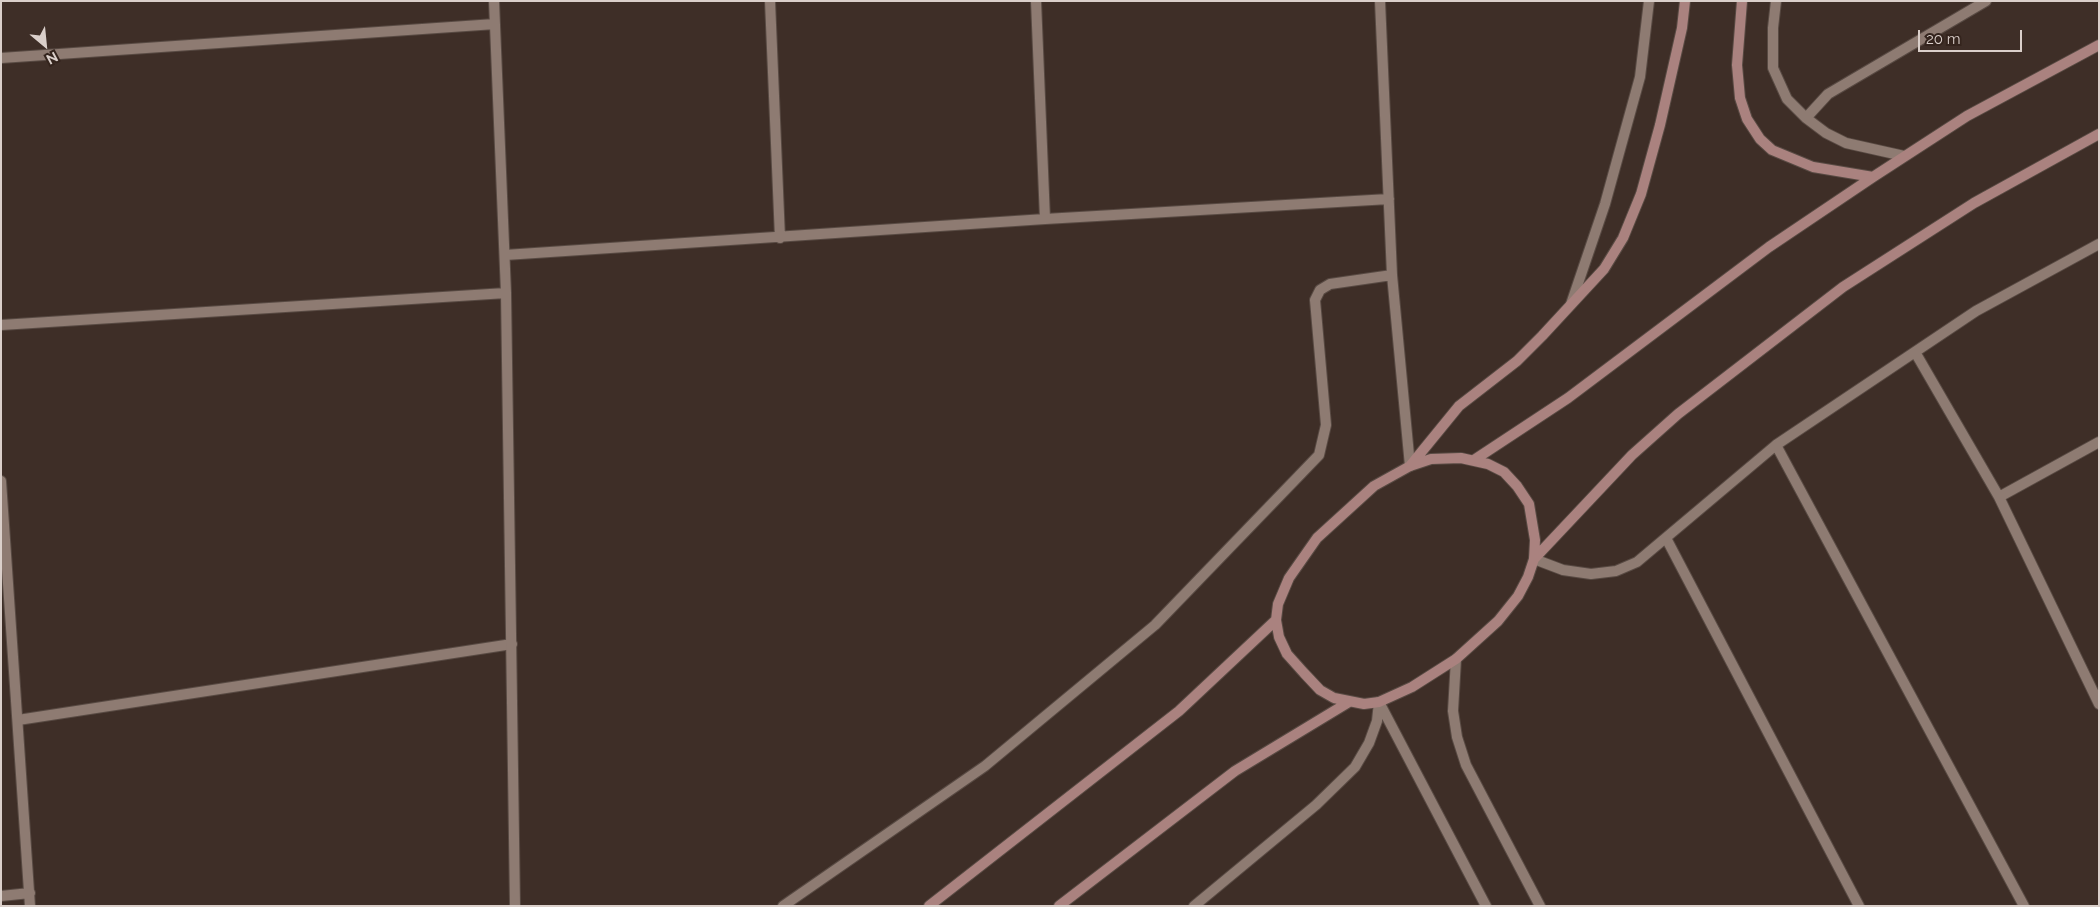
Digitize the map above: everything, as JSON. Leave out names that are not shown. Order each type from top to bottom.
[{"type":"main road","points":[[1410,466],[1459,406],[1517,361],[1604,269],[1623,238],[1641,194],[1662,116],[1682,28],[1685,1]]},
{"type":"main road","points":[[1742,1],[1737,65],[1740,98],[1747,119],[1760,140],[1772,150],[1813,167],[1872,177]]},
{"type":"main road","points":[[1474,460],[1568,398],[1769,247],[1872,177],[1968,116],[2099,45]]},
{"type":"main road","points":[[1534,559],[1632,455],[1678,414],[1843,287],[1974,203],[2099,134]]},
{"type":"main road","points":[[1461,458],[1474,460],[1504,472],[1517,486],[1529,504],[1535,540],[1534,559],[1528,577],[1518,596],[1498,621],[1456,659],[1412,687],[1379,702],[1364,704],[1334,698],[1320,690],[1287,654],[1279,637],[1276,620],[1278,604],[1289,578],[1317,538],[1374,486],[1410,466],[1431,459],[1461,458]]},
{"type":"main road","points":[[929,906],[1179,711],[1276,620]]},
{"type":"main road","points":[[1058,906],[1235,771],[1349,702]]},
{"type":"street","points":[[494,1],[506,293],[515,906]]},
{"type":"street","points":[[770,1],[780,238]]},
{"type":"street","points":[[1036,1],[1046,219]]},
{"type":"street","points":[[1380,1],[1392,275],[1410,466]]},
{"type":"street","points":[[1571,304],[1605,204],[1640,77],[1650,1]]},
{"type":"street","points":[[1776,1],[1773,28],[1773,68],[1786,99],[1806,118],[1826,133],[1846,143],[1904,156]]},
{"type":"street","points":[[1806,118],[1828,94],[1986,1]]},
{"type":"street","points":[[1,58],[495,24]]},
{"type":"street","points":[[505,255],[1046,219],[1390,199]]},
{"type":"street","points":[[1534,559],[1563,570],[1591,574],[1616,571],[1637,562],[1776,445],[1976,311],[2099,244]]},
{"type":"street","points":[[783,906],[985,766],[1162,618],[1319,455],[1326,425],[1315,300],[1320,290],[1330,284],[1392,275]]},
{"type":"street","points":[[1,325],[506,293]]},
{"type":"street","points":[[1915,352],[1999,498],[2099,704]]},
{"type":"street","points":[[1999,498],[2099,442]]},
{"type":"street","points":[[1776,445],[2024,906]]},
{"type":"street","points":[[1,481],[5,592],[18,720],[30,906]]},
{"type":"street","points":[[1666,538],[1860,906]]},
{"type":"street","points":[[18,720],[512,644]]},
{"type":"street","points":[[1456,659],[1453,711],[1457,737],[1466,765],[1540,906]]},
{"type":"street","points":[[1194,906],[1316,806],[1355,767],[1369,743],[1377,721],[1379,702]]},
{"type":"street","points":[[1379,702],[1486,906]]},
{"type":"street","points":[[1,896],[30,893]]}]
